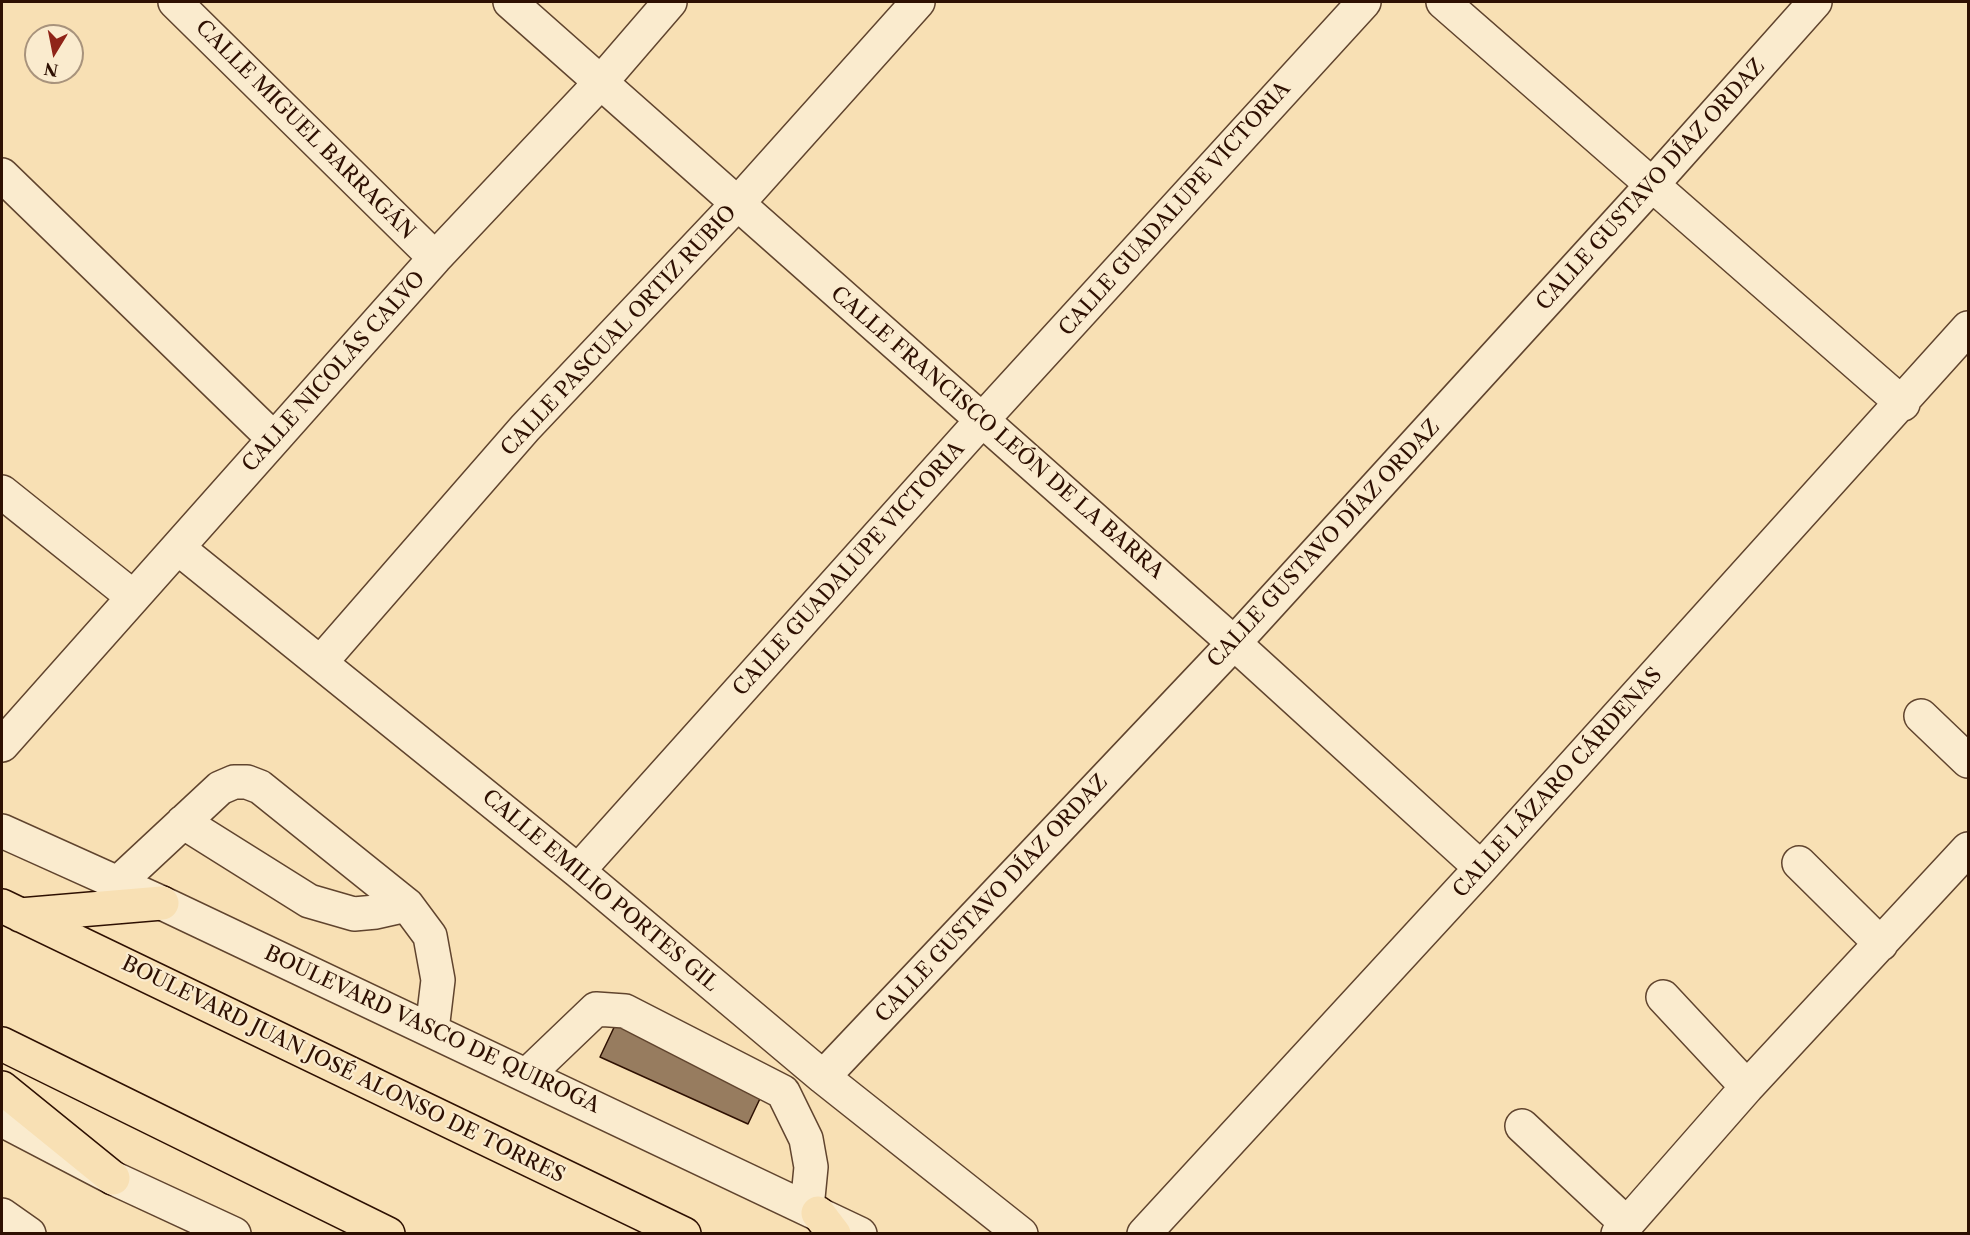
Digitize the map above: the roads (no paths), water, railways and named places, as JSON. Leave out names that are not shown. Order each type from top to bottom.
[{"type":"main road","points":[[11,911],[162,903]]},
{"type":"main road","name":"BOULEVARD JUAN JOSÉ ALONSO DE TORRES","points":[[11,911],[684,1233]]},
{"type":"main road","points":[[2,1044],[387,1233]]},
{"type":"main road","points":[[2,1088],[113,1178]]},
{"type":"street","name":"CALLE MIGUEL BARRAGÁN","points":[[175,2],[435,258]]},
{"type":"street","name":"CALLE FRANCISCO LEÓN DE LA BARRA","points":[[510,2],[983,419],[1481,868]]},
{"type":"street","name":"CALLE NICOLÁS CALVO","points":[[2,745],[132,596],[178,549],[435,258],[601,82],[670,2]]},
{"type":"street","name":"CALLE PASCUAL ORTIZ RUBIO","points":[[321,662],[525,428],[737,204],[918,2]]},
{"type":"street","name":"CALLE GUADALUPE VICTORIA","points":[[578,871],[983,419],[1364,2]]},
{"type":"street","points":[[1443,2],[1903,404]]},
{"type":"street","name":"CALLE GUSTAVO DÍAZ ORDAZ","points":[[823,1077],[1234,643],[1652,186],[1815,2]]},
{"type":"street","points":[[2,175],[274,439]]},
{"type":"street","name":"CALLE LÁZARO CÁRDENAS","points":[[1144,1233],[1481,868],[1903,404],[1968,328]]},
{"type":"street","points":[[2,492],[132,596]]},
{"type":"street","name":"CALLE EMILIO PORTES GIL","points":[[178,549],[578,871],[823,1077],[1021,1233]]},
{"type":"street","points":[[1921,716],[1968,761]]},
{"type":"street","points":[[118,883],[220,788],[234,782],[248,782],[272,794],[407,904],[430,936],[436,959],[438,980],[432,1030]]},
{"type":"street","points":[[183,822],[309,901],[354,914],[376,912],[407,904]]},
{"type":"street","name":"BOULEVARD VASCO DE QUIROGA","points":[[2,831],[162,903],[432,1030],[820,1218],[860,1233]]},
{"type":"street","points":[[1522,1126],[1622,1229],[1747,1087],[1968,849]]},
{"type":"street","points":[[1798,863],[1881,944]]},
{"type":"street","points":[[1663,997],[1747,1087]]},
{"type":"street","points":[[527,1076],[596,1009],[625,1011],[783,1092],[806,1139],[820,1218]]},
{"type":"street","points":[[2,1120],[113,1178],[234,1233]]},
{"type":"street","points":[[2,1215],[29,1233]]}]
